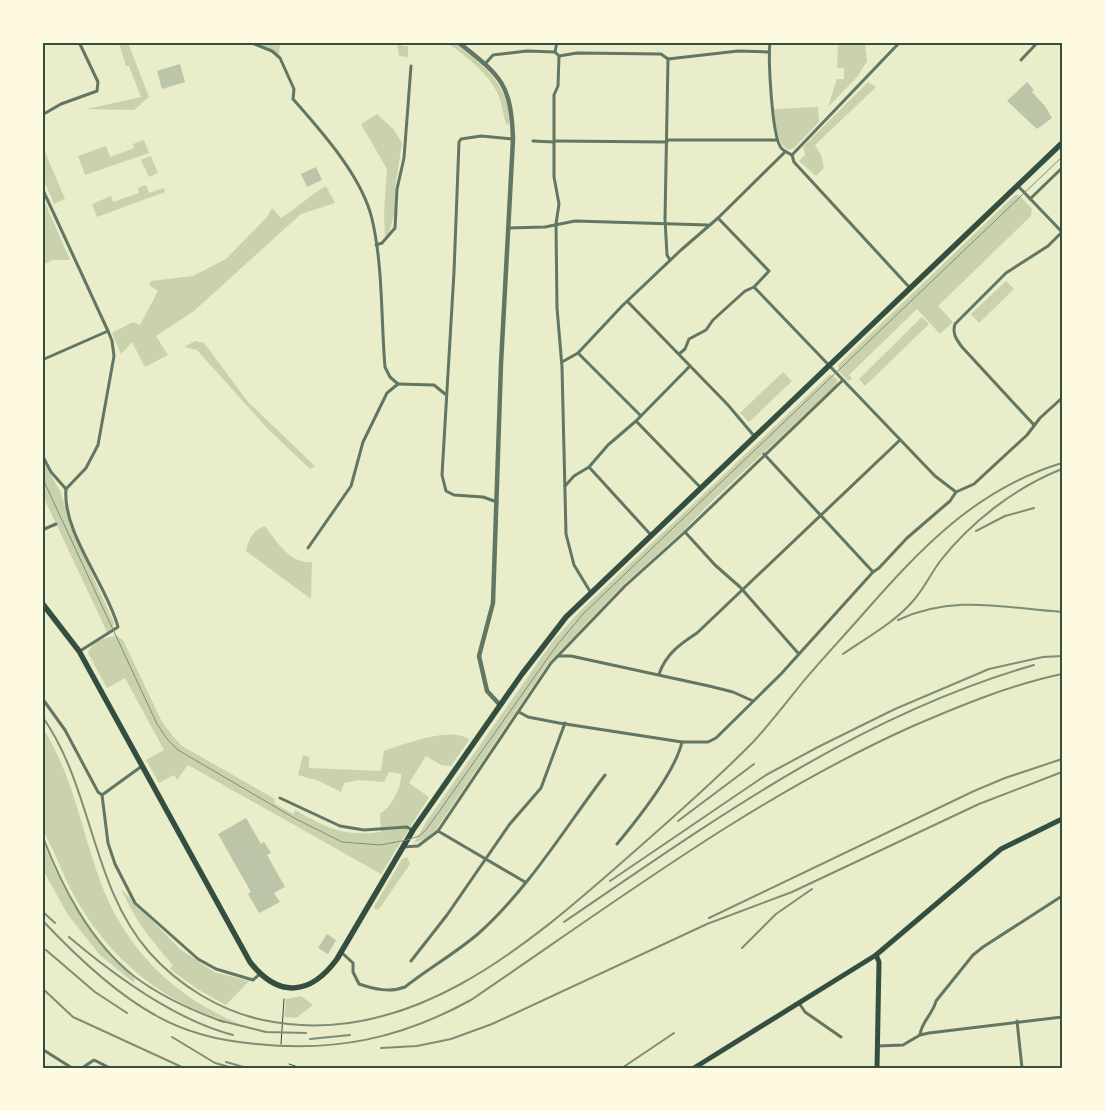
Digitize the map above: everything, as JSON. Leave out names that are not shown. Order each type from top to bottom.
[{"type":"main road","points":[[42,604],[79,651],[143,765],[244,953],[260,974],[270,983],[281,988],[298,988],[312,983],[330,968],[413,830],[500,705],[549,637],[566,617],[1062,143]]},
{"type":"main road","points":[[694,1068],[876,954],[1001,850],[1062,819]]},
{"type":"main road","points":[[876,954],[879,962],[877,1068]]},
{"type":"street","points":[[42,115],[61,104],[97,91],[98,82],[79,42]]},
{"type":"street","points":[[249,42],[272,51],[285,66],[294,89],[293,98],[327,137],[362,191],[372,218],[376,245],[385,367],[390,377],[398,384],[434,385],[446,394]]},
{"type":"street","points":[[458,42],[499,78],[508,94],[513,139],[507,228],[493,603],[479,656],[487,691],[500,705]]},
{"type":"street","points":[[555,52],[557,42]]},
{"type":"street","points":[[770,42],[772,107],[777,140],[780,148],[792,155]]},
{"type":"street","points":[[792,155],[900,42]]},
{"type":"street","points":[[1020,60],[1038,42]]},
{"type":"street","points":[[485,64],[494,55],[527,51],[555,52],[559,56],[558,86],[554,95],[554,177],[559,204],[556,224],[558,308],[562,362],[566,534],[568,548],[574,565],[591,593]]},
{"type":"street","points":[[559,56],[577,53],[662,54],[668,59],[738,51],[769,52]]},
{"type":"street","points":[[668,59],[666,223],[670,260]]},
{"type":"street","points":[[376,245],[382,243],[394,228],[397,189],[404,158],[411,66]]},
{"type":"street","points":[[497,502],[483,497],[454,495],[446,491],[442,475],[454,272],[459,142],[461,139],[481,136],[513,139]]},
{"type":"street","points":[[533,141],[777,140]]},
{"type":"street","points":[[562,362],[578,353],[670,260],[718,218],[785,152]]},
{"type":"street","points":[[792,155],[794,162],[910,288]]},
{"type":"street","points":[[1030,199],[1062,168]]},
{"type":"street","points":[[1017,186],[1062,232],[1048,246],[1006,272],[955,324],[953,332],[962,347],[1034,425]]},
{"type":"street","points":[[42,188],[108,331],[112,341],[114,356],[98,445],[86,468],[66,489],[65,500],[77,536],[118,627],[79,651]]},
{"type":"street","points":[[679,354],[685,349],[689,340],[706,330],[745,291],[754,287],[769,271],[718,218]]},
{"type":"street","points":[[507,228],[545,227],[575,221],[708,225]]},
{"type":"street","points":[[754,287],[935,476],[956,492]]},
{"type":"street","points":[[628,302],[728,405],[755,437]]},
{"type":"street","points":[[42,360],[108,331]]},
{"type":"street","points":[[578,353],[641,416]]},
{"type":"street","points":[[565,486],[574,476],[589,467],[608,445],[641,416],[690,366]]},
{"type":"street","points":[[402,847],[418,846],[438,831],[558,656],[625,586],[685,532],[843,380]]},
{"type":"street","points":[[308,548],[351,486],[363,442],[387,393],[398,384]]},
{"type":"street","points":[[519,712],[528,717],[682,742],[708,742],[716,738],[781,674],[872,572],[879,568],[907,538],[950,501],[956,492],[974,484],[1027,435],[1034,425],[1062,398]]},
{"type":"street","points":[[636,420],[701,488]]},
{"type":"street","points":[[659,674],[665,659],[677,647],[697,633],[900,440]]},
{"type":"street","points":[[764,454],[872,572]]},
{"type":"street","points":[[42,455],[51,472],[66,489]]},
{"type":"street","points":[[589,467],[651,535]]},
{"type":"street","points":[[42,530],[56,524]]},
{"type":"street","points":[[685,532],[742,590],[798,653]]},
{"type":"street","points":[[558,656],[571,656],[659,674],[733,692],[753,701]]},
{"type":"street","points":[[42,698],[64,730],[102,796],[108,843],[125,886],[135,903],[182,946],[216,970],[253,980],[260,974]]},
{"type":"street","points":[[410,961],[436,929],[509,825],[541,788],[565,723]]},
{"type":"street","points":[[617,844],[642,811],[673,763],[682,742]]},
{"type":"street","points":[[102,796],[143,765]]},
{"type":"street","points":[[341,952],[353,963],[353,972],[360,984],[384,990],[401,988],[479,933],[525,882],[605,775]]},
{"type":"street","points":[[280,798],[340,826],[364,830],[407,827],[413,830]]},
{"type":"street","points":[[438,831],[525,882]]},
{"type":"street","points":[[920,1035],[922,1025],[934,1008],[936,1001],[974,955],[1062,896]]},
{"type":"street","points":[[798,1002],[805,1012],[841,1037]]},
{"type":"street","points":[[878,1046],[903,1045],[920,1035],[1062,1016]]},
{"type":"street","points":[[1018,1021],[1022,1068]]},
{"type":"street","points":[[42,1049],[72,1068]]},
{"type":"street","points":[[82,1068],[98,1060],[110,1068]]},
{"type":"path","points":[[281,1044],[284,999]]},
{"type":"path","points":[[289,1064],[301,1068]]},
{"type":"green space","points":[[119,43],[128,43],[149,97],[134,110],[86,109],[141,97],[129,66],[126,66]]},
{"type":"green space","points":[[255,43],[280,43],[279,55]]},
{"type":"green space","points":[[397,43],[402,43],[402,46],[408,46],[408,57],[399,56]]},
{"type":"green space","points":[[448,43],[455,43],[476,59],[493,77],[505,98],[509,125],[506,124],[501,101],[494,86],[476,66]]},
{"type":"green space","points":[[838,43],[865,43],[867,61],[858,76],[828,107],[837,79],[844,79],[844,68],[837,68]]},
{"type":"green space","points":[[868,82],[876,87],[815,145],[821,155],[824,168],[816,176],[799,161],[805,155],[803,147]]},
{"type":"green space","points":[[818,107],[819,122],[794,148],[788,150],[778,137],[774,109]]},
{"type":"green space","points":[[377,114],[394,130],[402,143],[395,189],[396,207],[389,233],[385,236],[384,214],[387,169],[361,124]]},
{"type":"green space","points":[[144,140],[149,153],[85,175],[78,156],[106,146],[110,157],[134,148],[133,144]]},
{"type":"green space","points":[[42,145],[65,199],[54,204],[43,178]]},
{"type":"green space","points":[[151,156],[158,173],[149,177],[141,160]]},
{"type":"green space","points":[[146,185],[149,193],[164,188],[165,192],[97,217],[92,204],[111,196],[113,202],[139,193],[138,188]]},
{"type":"green space","points":[[326,186],[335,203],[301,214],[194,311],[156,336],[168,355],[145,367],[132,342],[121,354],[112,333],[133,322],[140,325],[158,291],[149,285],[151,281],[193,276],[226,259],[267,217],[272,208],[281,218]]},
{"type":"green space","points":[[1015,195],[1019,195],[1032,209],[1031,216],[938,306],[953,322],[940,334],[917,309],[849,375],[852,379],[848,381],[839,371],[838,365]]},
{"type":"green space","points":[[43,198],[70,260],[52,260],[43,265]]},
{"type":"green space","points":[[1006,281],[1014,289],[979,323],[971,314]]},
{"type":"green space","points":[[922,317],[929,324],[865,386],[859,379]]},
{"type":"green space","points":[[195,341],[204,343],[248,402],[315,466],[310,469],[268,429],[197,350],[184,347]]},
{"type":"green space","points":[[783,372],[792,381],[749,422],[740,413]]},
{"type":"green space","points":[[830,374],[837,379],[837,384],[711,502],[684,530],[623,585],[549,662],[435,831],[425,839],[414,843],[426,822],[553,641],[580,611]]},
{"type":"green space","points":[[42,460],[60,491],[75,537],[114,623],[113,628],[107,632],[43,496]]},
{"type":"green space","points":[[265,526],[279,545],[291,556],[304,562],[312,562],[311,599],[246,551],[252,536],[257,530]]},
{"type":"green space","points":[[117,636],[123,640],[162,722],[182,746],[275,799],[274,803],[293,814],[295,810],[316,822],[336,830],[357,833],[381,832],[380,814],[395,797],[400,785],[401,774],[389,772],[384,782],[359,780],[344,783],[341,792],[319,781],[298,775],[303,755],[309,757],[309,768],[381,771],[384,751],[440,735],[461,736],[469,740],[451,766],[441,765],[426,756],[409,783],[429,797],[381,874],[188,765],[177,780],[174,775],[159,783],[146,760],[164,750],[125,678],[107,688],[88,653],[92,646],[100,641]]},
{"type":"green space","points":[[42,727],[61,762],[108,900],[135,946],[171,983],[192,999],[240,1024],[209,1015],[180,1002],[153,985],[128,965],[87,918],[71,890],[43,827]]},
{"type":"green space","points":[[43,841],[60,880],[81,916],[106,948],[135,979],[134,983],[100,955],[68,915],[43,870]]},
{"type":"green space","points":[[407,857],[410,864],[379,909],[376,910],[374,907],[402,859]]},
{"type":"green space","points":[[121,889],[180,949],[214,972],[249,981],[226,1005],[197,989],[170,969],[173,965],[144,929]]},
{"type":"green space","points":[[301,996],[313,1005],[296,1018],[284,1017],[286,999]]},
{"type":"building","points":[[180,64],[185,82],[162,89],[157,71]]},
{"type":"building","points":[[1027,82],[1034,90],[1032,92],[1045,106],[1052,118],[1037,129],[1007,101]]},
{"type":"building","points":[[316,167],[322,180],[307,187],[301,174]]},
{"type":"building","points":[[246,818],[261,844],[264,842],[271,853],[267,855],[285,887],[274,893],[280,902],[259,913],[248,894],[251,892],[218,834]]},
{"type":"building","points":[[327,934],[336,940],[328,954],[318,948]]},
{"type":"tram line","points":[[42,477],[157,724],[167,739],[178,750],[296,819],[342,842],[380,845],[407,840],[419,836],[426,830],[557,645],[583,614],[1062,157]]},
{"type":"railway","points":[[42,716],[59,744],[72,774],[115,897],[130,926],[160,964],[186,986],[201,995],[247,1016],[263,1020],[316,1026],[367,1020],[415,1006],[462,984],[506,956],[549,924],[660,829],[738,757],[766,728],[810,674],[906,566],[929,544],[977,505],[1003,488],[1031,474],[1062,463]]},
{"type":"railway","points":[[843,654],[889,623],[905,609],[921,591],[941,560],[981,519],[1028,485],[1062,469]]},
{"type":"railway","points":[[976,531],[1005,516],[1034,508]]},
{"type":"railway","points":[[898,620],[939,607],[959,605],[999,606],[1062,612]]},
{"type":"railway","points":[[610,881],[766,775],[818,747],[895,709],[989,669],[1043,657],[1062,656]]},
{"type":"railway","points":[[564,922],[732,809],[789,774],[847,742],[908,712],[970,686],[1034,665]]},
{"type":"railway","points":[[42,920],[81,959],[125,996],[155,1015],[179,1027],[230,1041],[256,1044],[313,1046],[366,1040],[419,1024],[471,1000],[686,853],[741,818],[854,754],[968,703],[1024,684],[1062,674]]},
{"type":"railway","points":[[709,918],[974,791],[1005,778],[1062,759]]},
{"type":"railway","points":[[678,821],[754,764]]},
{"type":"railway","points":[[381,1048],[417,1046],[451,1039],[492,1024],[707,924],[792,892],[979,804],[1062,772]]},
{"type":"railway","points":[[42,835],[68,894],[91,930],[119,963],[135,977],[167,997],[224,1022]]},
{"type":"railway","points":[[742,948],[776,914],[812,889]]},
{"type":"railway","points":[[42,911],[55,923]]},
{"type":"railway","points":[[69,937],[106,967],[146,995],[189,1019],[233,1035]]},
{"type":"railway","points":[[46,950],[95,992],[127,1013]]},
{"type":"railway","points":[[42,988],[73,1017],[184,1068]]},
{"type":"railway","points":[[218,1020],[266,1032],[306,1033]]},
{"type":"railway","points":[[622,1068],[674,1033]]},
{"type":"railway","points":[[310,1039],[350,1035]]},
{"type":"railway","points":[[172,1037],[215,1063],[233,1068]]},
{"type":"railway","points":[[226,1062],[247,1068]]}]
